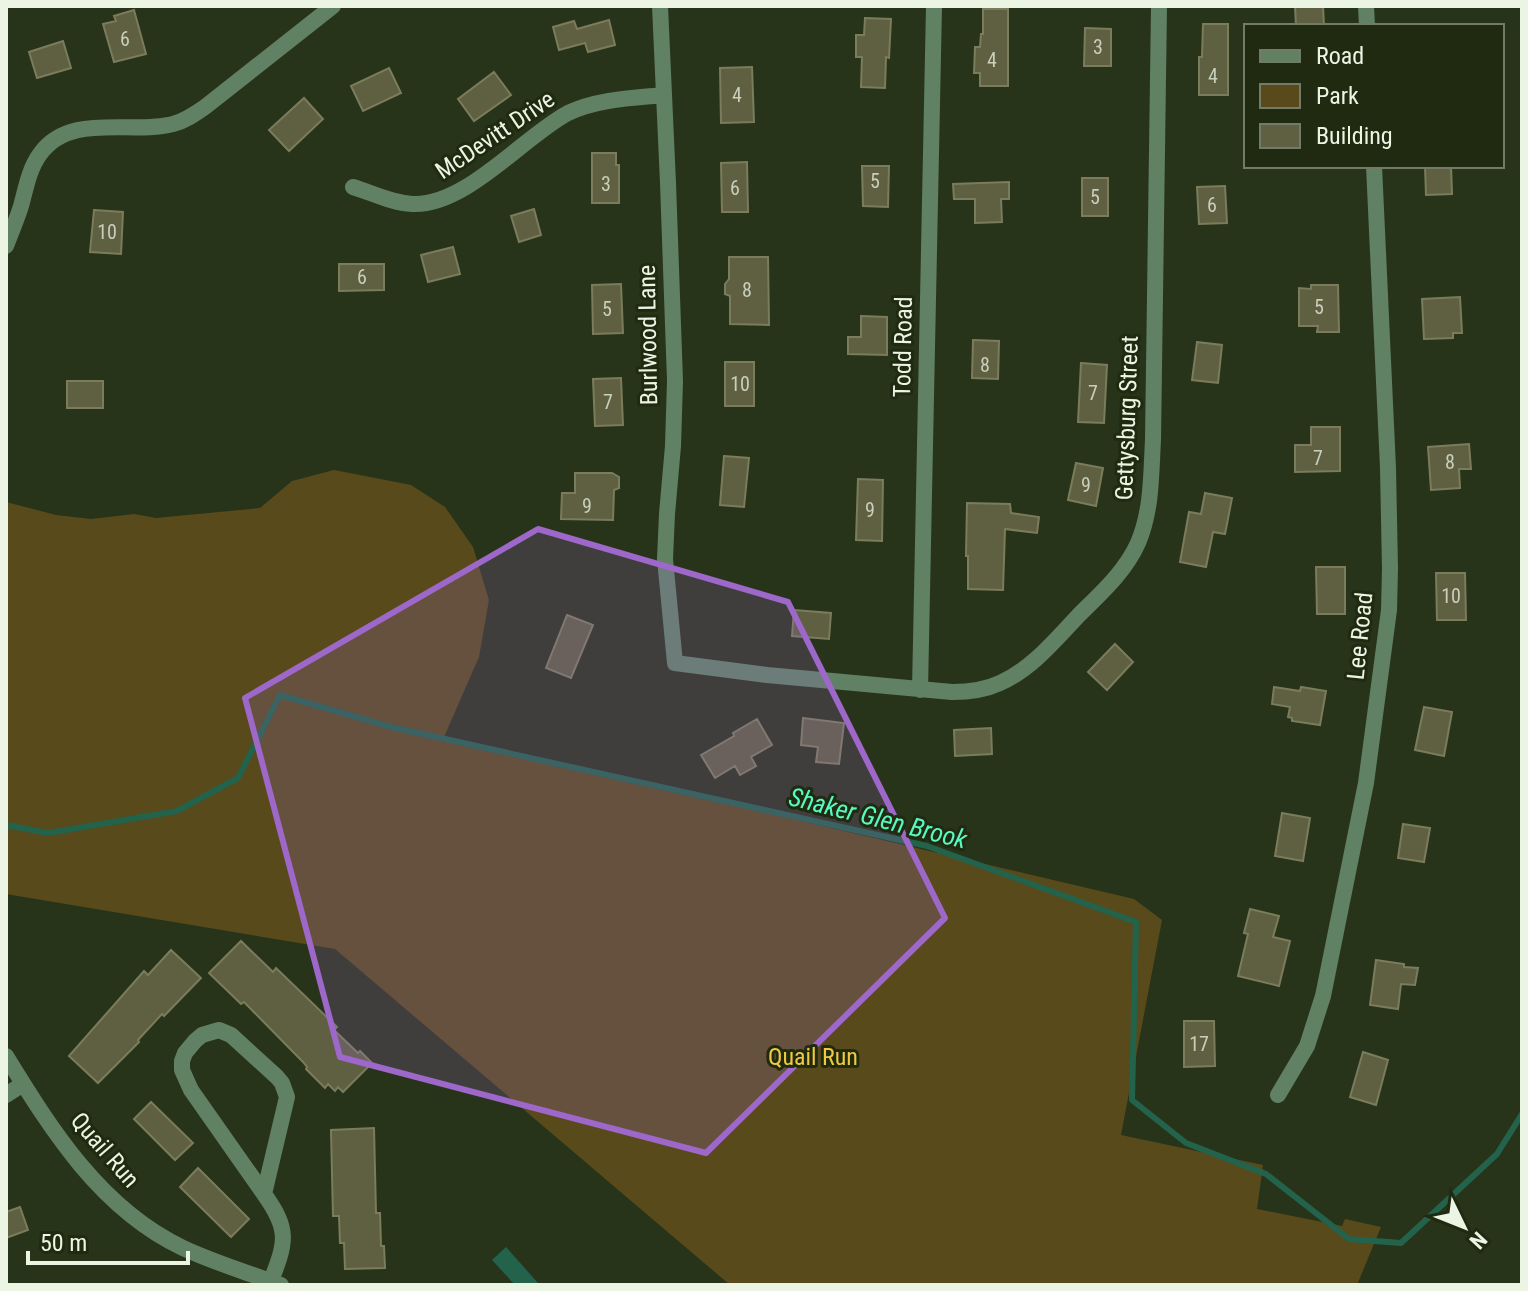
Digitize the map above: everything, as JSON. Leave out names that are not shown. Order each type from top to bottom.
[{"type":"street","points":[[6,246],[32,168],[41,152],[55,140],[81,129],[143,129],[183,121],[333,6]]},
{"type":"street","name":"Burlwood Lane","points":[[660,6],[675,381],[665,559],[675,663]]},
{"type":"street","name":"Todd Road","points":[[920,690],[934,6]]},
{"type":"street","name":"Gettysburg Street","points":[[675,663],[920,690],[972,692],[1001,683],[1044,651],[1111,582],[1130,557],[1143,528],[1151,487],[1159,6]]},
{"type":"street","name":"McDevitt Drive","points":[[353,187],[401,203],[432,203],[475,181],[557,120],[574,111],[593,104],[664,95]]},
{"type":"street","name":"Lee Road","points":[[1278,1095],[1307,1046],[1323,996],[1366,783],[1389,610],[1388,468],[1374,168]]},
{"type":"street","points":[[264,1194],[287,1104],[286,1090],[277,1077],[231,1035],[211,1032],[195,1041],[185,1053],[182,1070],[191,1090],[280,1217],[284,1236],[276,1283]]},
{"type":"street","name":"Quail Run","points":[[6,1056],[80,1165],[131,1215],[181,1247],[276,1283]]},
{"type":"street","points":[[6,1095],[23,1084]]},
{"type":"highlighted area","points":[[538,529],[788,602],[945,918],[706,1153],[340,1057],[245,698]]},
{"type":"green space","name":"Quail Run","points":[[334,470],[411,485],[445,507],[473,547],[489,600],[479,657],[444,737],[1134,899],[1162,920],[1121,1135],[1263,1165],[1257,1209],[1342,1226],[1345,1219],[1381,1227],[1357,1285],[730,1285],[335,949],[6,894],[6,502],[56,515],[91,519],[134,514],[156,518],[260,508],[292,481]]},
{"type":"shaded area","points":[[506,1247],[538,1283],[536,1285],[515,1285],[492,1260]]},
{"type":"building","points":[[1295,6],[1323,6],[1324,24],[1296,24]]},
{"type":"building","points":[[983,9],[1008,9],[1008,86],[980,86],[980,73],[974,73],[975,47],[980,47],[983,34]]},
{"type":"building","points":[[134,10],[146,54],[114,62],[103,24],[116,21],[114,16]]},
{"type":"building","points":[[865,18],[891,19],[885,88],[861,87],[862,57],[856,57],[856,35],[864,35]]},
{"type":"building","points":[[609,20],[615,45],[588,52],[585,43],[559,50],[553,27],[574,21],[577,29]]},
{"type":"building","points":[[1203,24],[1228,24],[1228,95],[1199,95]]},
{"type":"building","points":[[1085,28],[1111,29],[1111,66],[1084,66]]},
{"type":"building","points":[[63,41],[71,68],[37,78],[29,52]]},
{"type":"building","points":[[752,67],[754,122],[721,123],[720,68]]},
{"type":"building","points":[[389,68],[401,93],[363,111],[351,86]]},
{"type":"building","points":[[494,72],[511,95],[474,121],[458,99]]},
{"type":"building","points":[[304,98],[323,119],[289,151],[269,130]]},
{"type":"building","points":[[592,153],[616,153],[619,203],[592,203]]},
{"type":"building","points":[[747,162],[748,212],[722,212],[721,163]]},
{"type":"building","points":[[862,166],[889,166],[888,207],[863,206]]},
{"type":"building","points":[[1425,168],[1451,168],[1452,194],[1426,195]]},
{"type":"building","points":[[1082,178],[1108,178],[1108,216],[1082,216]]},
{"type":"building","points":[[1009,182],[1009,199],[1001,199],[1002,222],[975,223],[975,199],[954,199],[953,184]]},
{"type":"building","points":[[1225,186],[1227,223],[1199,224],[1197,187]]},
{"type":"building","points":[[534,209],[541,235],[519,242],[511,216]]},
{"type":"building","points":[[94,210],[123,212],[121,254],[90,252]]},
{"type":"building","points":[[453,247],[460,274],[428,282],[421,255]]},
{"type":"building","points":[[729,257],[768,257],[769,325],[730,324],[730,296],[725,294]]},
{"type":"building","points":[[339,264],[384,264],[384,290],[339,291]]},
{"type":"building","points":[[621,284],[623,333],[593,334],[592,285]]},
{"type":"building","points":[[1311,285],[1338,285],[1339,332],[1317,332],[1318,326],[1299,326],[1299,288],[1311,289]]},
{"type":"building","points":[[1460,297],[1462,333],[1453,333],[1453,338],[1424,339],[1422,299]]},
{"type":"building","points":[[861,316],[887,317],[887,355],[848,354],[848,337],[861,337]]},
{"type":"building","points":[[973,340],[999,341],[998,379],[972,378]]},
{"type":"building","points":[[1197,342],[1222,345],[1218,383],[1192,380]]},
{"type":"building","points":[[725,362],[754,362],[754,406],[725,406]]},
{"type":"building","points":[[1081,363],[1107,365],[1104,423],[1078,422]]},
{"type":"building","points":[[621,378],[623,425],[595,426],[593,379]]},
{"type":"building","points":[[67,381],[103,381],[103,408],[67,408]]},
{"type":"building","points":[[1311,427],[1340,427],[1340,471],[1295,472],[1295,445],[1311,445]]},
{"type":"building","points":[[1469,444],[1471,469],[1459,469],[1460,488],[1431,490],[1428,447]]},
{"type":"building","points":[[724,456],[749,458],[744,507],[720,505]]},
{"type":"building","points":[[1076,463],[1103,468],[1096,506],[1068,500]]},
{"type":"building","points":[[575,473],[612,473],[619,477],[619,488],[614,490],[613,520],[561,519],[562,493],[575,493]]},
{"type":"building","points":[[858,479],[883,480],[882,541],[856,540]]},
{"type":"building","points":[[1205,493],[1232,498],[1225,534],[1213,532],[1206,567],[1180,562],[1189,512],[1201,514]]},
{"type":"building","points":[[967,503],[1010,504],[1011,513],[1039,517],[1037,533],[1005,529],[1003,590],[968,589]]},
{"type":"building","points":[[1316,567],[1345,567],[1345,614],[1317,614]]},
{"type":"building","points":[[1436,573],[1465,573],[1466,620],[1437,620]]},
{"type":"building","points":[[794,610],[831,613],[829,639],[792,636]]},
{"type":"building","points":[[567,615],[593,625],[571,678],[546,668]]},
{"type":"building","points":[[1115,644],[1133,662],[1107,690],[1088,672]]},
{"type":"building","points":[[1274,687],[1326,691],[1320,725],[1292,721],[1288,717],[1290,707],[1272,704]]},
{"type":"building","points":[[1424,707],[1452,712],[1444,756],[1415,750]]},
{"type":"building","points":[[803,718],[844,723],[839,764],[816,762],[818,747],[801,745]]},
{"type":"building","points":[[757,719],[772,745],[751,757],[756,766],[740,775],[735,766],[715,778],[701,755]]},
{"type":"building","points":[[991,728],[992,754],[955,756],[954,730]]},
{"type":"building","points":[[1282,813],[1310,818],[1303,861],[1275,856]]},
{"type":"building","points":[[1403,824],[1430,828],[1424,862],[1398,858]]},
{"type":"building","points":[[1250,909],[1279,916],[1273,937],[1290,941],[1279,986],[1238,976],[1248,934],[1244,933]]},
{"type":"building","points":[[241,941],[273,972],[276,968],[337,1027],[334,1030],[372,1063],[343,1092],[338,1087],[335,1091],[328,1084],[325,1088],[244,1002],[241,1004],[209,973]]},
{"type":"building","points":[[171,950],[201,978],[164,1016],[162,1014],[98,1083],[69,1056],[144,971],[148,975]]},
{"type":"building","points":[[1376,960],[1418,968],[1415,985],[1401,984],[1398,1009],[1370,1005]]},
{"type":"building","points":[[1184,1021],[1214,1021],[1215,1066],[1184,1067]]},
{"type":"building","points":[[1363,1052],[1388,1060],[1376,1105],[1350,1097]]},
{"type":"building","points":[[151,1102],[193,1143],[175,1160],[134,1119]]},
{"type":"building","points":[[374,1128],[376,1213],[380,1213],[385,1268],[345,1269],[339,1216],[333,1216],[331,1130]]},
{"type":"building","points":[[198,1168],[249,1219],[231,1237],[180,1187]]},
{"type":"building","points":[[20,1207],[28,1230],[6,1238],[6,1212]]},
{"type":"waterway","name":"Shaker Glen Brook","points":[[6,825],[48,833],[177,811],[238,778],[280,695],[391,727],[927,846],[1136,922],[1132,1100],[1186,1143],[1266,1174],[1349,1239],[1401,1243],[1497,1154],[1522,1114]]}]
